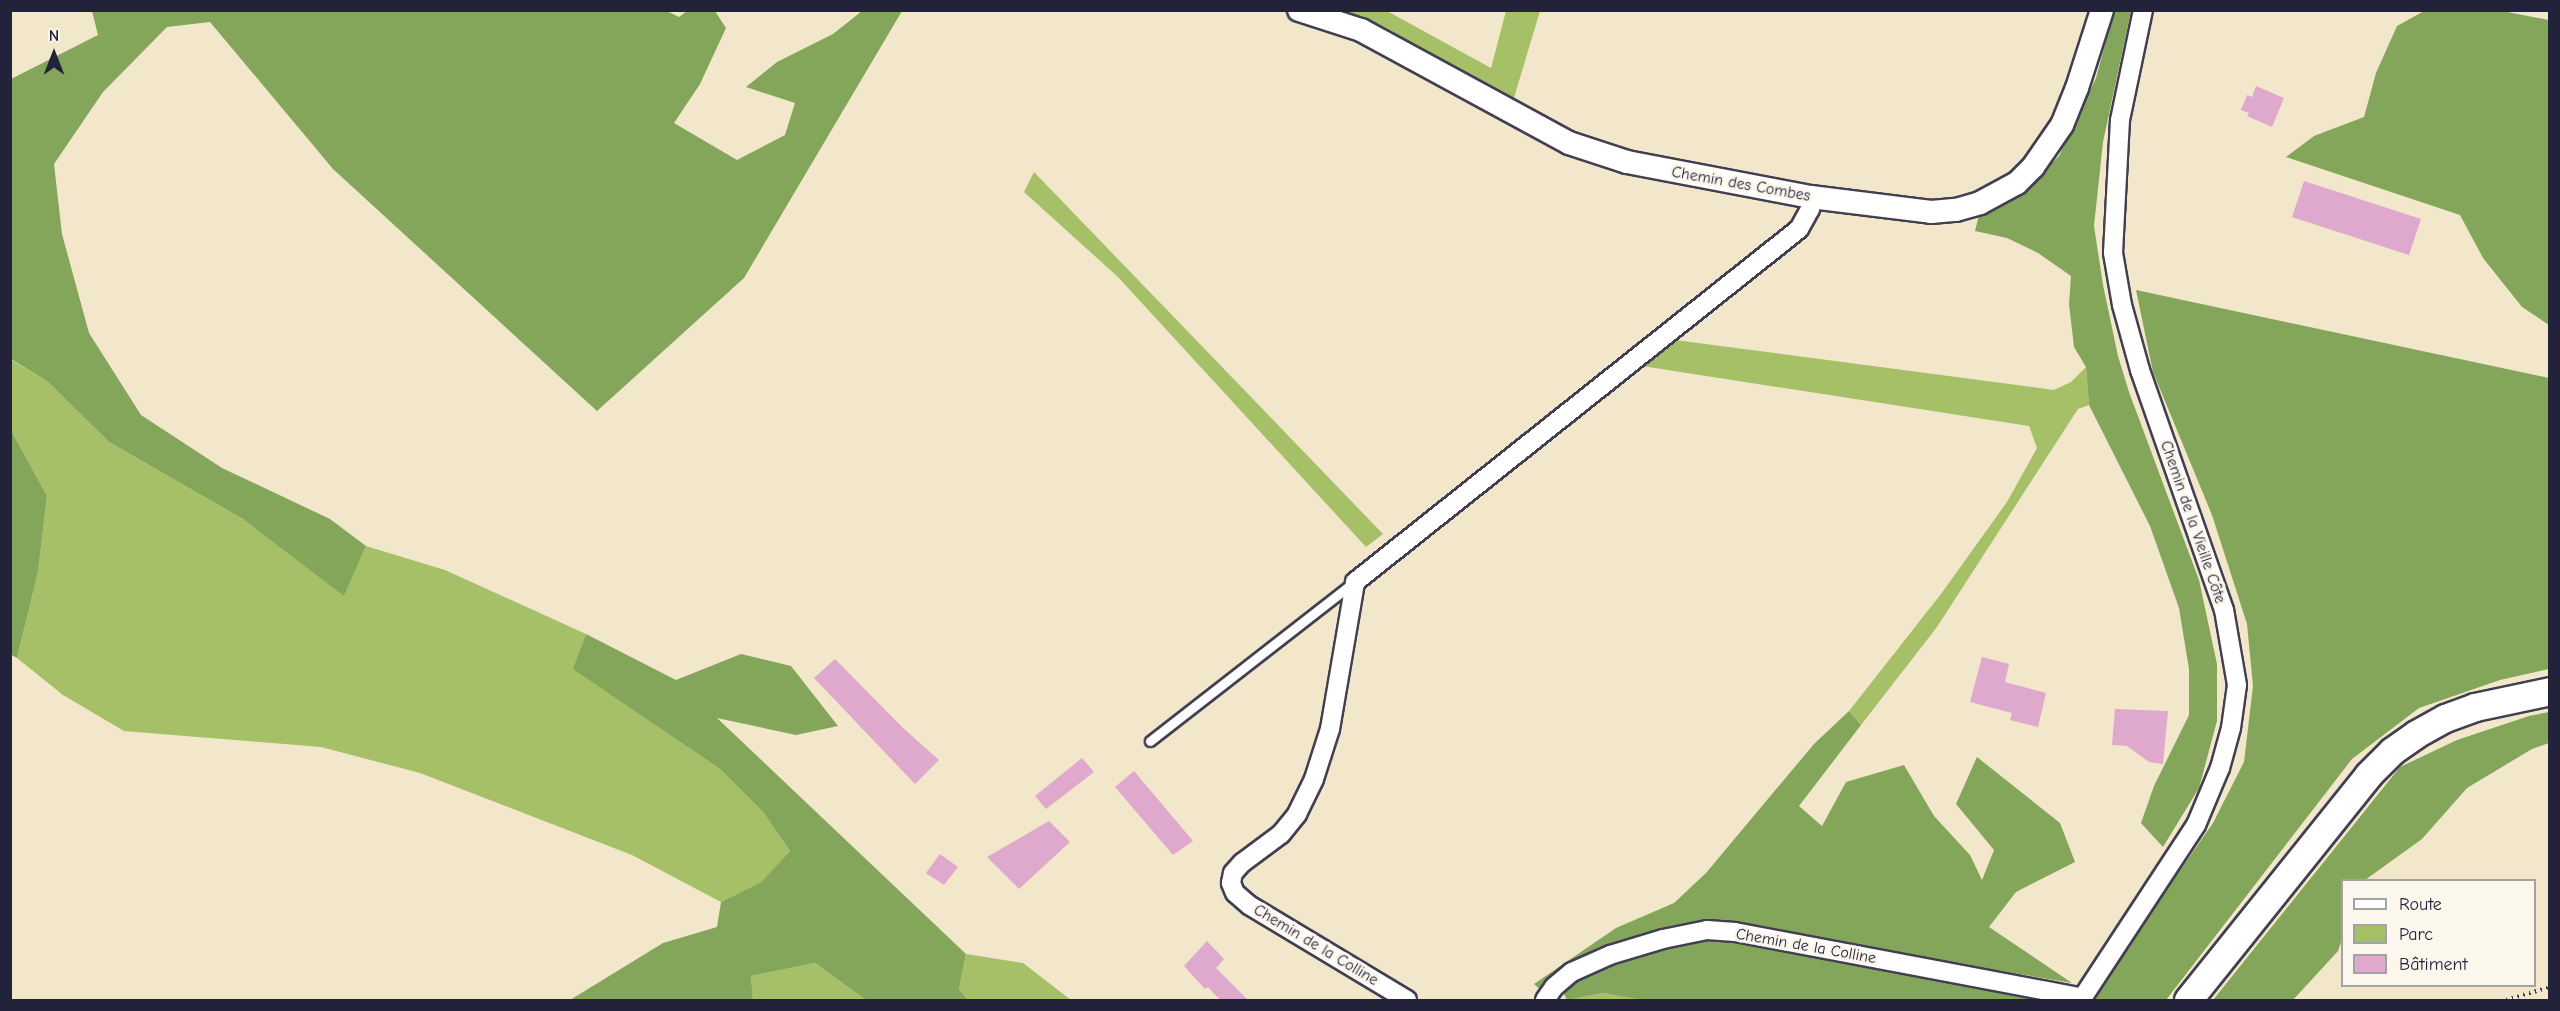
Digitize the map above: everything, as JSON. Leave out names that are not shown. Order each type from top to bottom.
[{"type":"main road","points":[[2188,1000],[2368,775],[2392,751],[2445,718],[2494,702],[2550,691]]},
{"type":"street","name":"Chemin des Combes","points":[[1299,10],[1361,30],[1569,143],[1627,162],[1811,197],[1931,212],[1956,210],[2000,194],[2033,167],[2062,125],[2077,88],[2102,10]]},
{"type":"street","name":"Chemin de la Vieille Côte","points":[[2082,999],[2196,825],[2220,768],[2231,728],[2237,685],[2224,609],[2140,370],[2122,305],[2113,253],[2120,120],[2143,10]]},
{"type":"street","points":[[1355,582],[1799,229],[1810,209],[1811,197]]},
{"type":"street","name":"Chemin de la Colline","points":[[1355,582],[1330,729],[1314,780],[1297,814],[1281,834],[1242,863],[1233,873],[1231,883],[1235,894],[1249,905],[1407,1000]]},
{"type":"street","name":"Chemin de la Colline","points":[[1545,1000],[1554,987],[1572,972],[1610,954],[1663,939],[1707,930],[1735,932],[2082,999]]},
{"type":"lane","points":[[1150,741],[1355,582]]},
{"type":"path","points":[[2506,1000],[2550,987]]},
{"type":"green space","points":[[92,11],[667,11],[679,17],[687,11],[715,11],[726,28],[700,84],[674,123],[737,160],[785,135],[795,103],[746,87],[777,62],[833,34],[862,11],[902,11],[744,278],[597,411],[333,169],[210,22],[167,27],[103,92],[54,164],[62,234],[89,333],[141,415],[222,468],[330,519],[366,546],[344,596],[243,519],[109,442],[47,381],[11,359],[11,79],[98,35]]},
{"type":"green space","points":[[1343,11],[1387,11],[1491,68],[1506,11],[1540,11],[1513,101],[1383,26]]},
{"type":"green space","points":[[2114,11],[2131,11],[2103,142],[2094,226],[2103,285],[2118,356],[2129,392],[2199,580],[2217,664],[2217,721],[2199,788],[2163,847],[2141,823],[2154,786],[2189,715],[2189,669],[2179,608],[2150,526],[2089,405],[2086,367],[2074,347],[2069,304],[2071,276],[2038,253],[2007,238],[1975,231],[1979,215],[2021,194],[2059,156],[2096,78]]},
{"type":"green space","points":[[2424,11],[2502,11],[2549,20],[2549,325],[2522,307],[2483,258],[2460,215],[2286,157],[2314,136],[2364,117],[2376,73],[2397,26]]},
{"type":"green space","points":[[1034,172],[1383,534],[1366,547],[1118,277],[1024,192]]},
{"type":"green space","points":[[2136,290],[2549,378],[2549,669],[2500,680],[2419,708],[2352,759],[2166,1000],[2090,1000],[2213,823],[2244,762],[2253,686],[2247,624],[2212,515],[2153,372]]},
{"type":"green space","points":[[1675,340],[2054,390],[2071,382],[2086,367],[2089,405],[2078,409],[1937,627],[1861,725],[1849,711],[1941,594],[2007,502],[2037,448],[2029,426],[1642,366]]},
{"type":"green space","points":[[10,359],[47,381],[109,442],[243,519],[344,595],[366,546],[445,570],[586,634],[574,669],[720,769],[763,812],[790,851],[761,882],[721,902],[632,855],[420,773],[321,747],[124,731],[63,695],[17,658],[38,572],[47,496],[11,430]]},
{"type":"green space","points":[[11,430],[47,496],[38,572],[17,658],[10,654]]},
{"type":"green space","points":[[586,634],[676,680],[741,654],[791,666],[838,726],[796,735],[717,718],[966,954],[959,989],[968,1000],[866,1000],[815,963],[751,976],[753,1000],[570,1000],[663,943],[717,927],[721,902],[761,882],[790,851],[763,812],[720,769],[573,669]]},
{"type":"green space","points":[[1849,711],[1861,725],[1799,806],[1822,826],[1846,782],[1904,765],[1934,816],[1970,855],[1982,880],[1994,850],[1956,804],[1977,757],[2060,823],[2075,862],[2016,892],[1989,927],[2072,983],[1710,922],[1543,992],[1534,984],[1616,928],[1674,903],[1706,873],[1814,744]]},
{"type":"green space","points":[[2549,712],[2549,743],[2532,749],[2467,788],[2422,839],[2366,879],[2341,879],[2341,942],[2338,951],[2293,1000],[2213,1000],[2400,767],[2457,740],[2529,716]]},
{"type":"green space","points":[[1737,938],[2036,997],[2041,1000],[1645,1000],[1603,993],[1567,1000],[1563,992],[1605,963],[1671,945]]},
{"type":"green space","points":[[966,954],[1023,963],[1071,1000],[968,1000],[959,989]]},
{"type":"green space","points":[[815,963],[866,1000],[753,1000],[751,976]]},
{"type":"green space","points":[[1603,993],[1642,998],[1645,1000],[1567,1000]]},
{"type":"building","points":[[2256,86],[2284,98],[2272,127],[2247,116],[2249,113],[2241,110],[2247,95],[2252,97]]},
{"type":"building","points":[[2304,181],[2421,219],[2409,255],[2292,217]]},
{"type":"building","points":[[1982,657],[2009,664],[2005,682],[2046,693],[2038,727],[2010,720],[2012,713],[1970,702]]},
{"type":"building","points":[[835,659],[903,728],[939,760],[915,784],[814,678]]},
{"type":"building","points":[[2115,709],[2168,711],[2163,764],[2149,762],[2127,746],[2112,745]]},
{"type":"building","points":[[1082,758],[1094,772],[1046,809],[1035,796]]},
{"type":"building","points":[[1134,771],[1193,841],[1173,855],[1115,787]]},
{"type":"building","points":[[1049,821],[1070,842],[1019,889],[987,857]]},
{"type":"building","points":[[940,854],[958,867],[944,885],[926,873]]},
{"type":"building","points":[[1207,941],[1224,959],[1216,968],[1248,1000],[1220,1000],[1208,987],[1205,989],[1184,966]]}]
